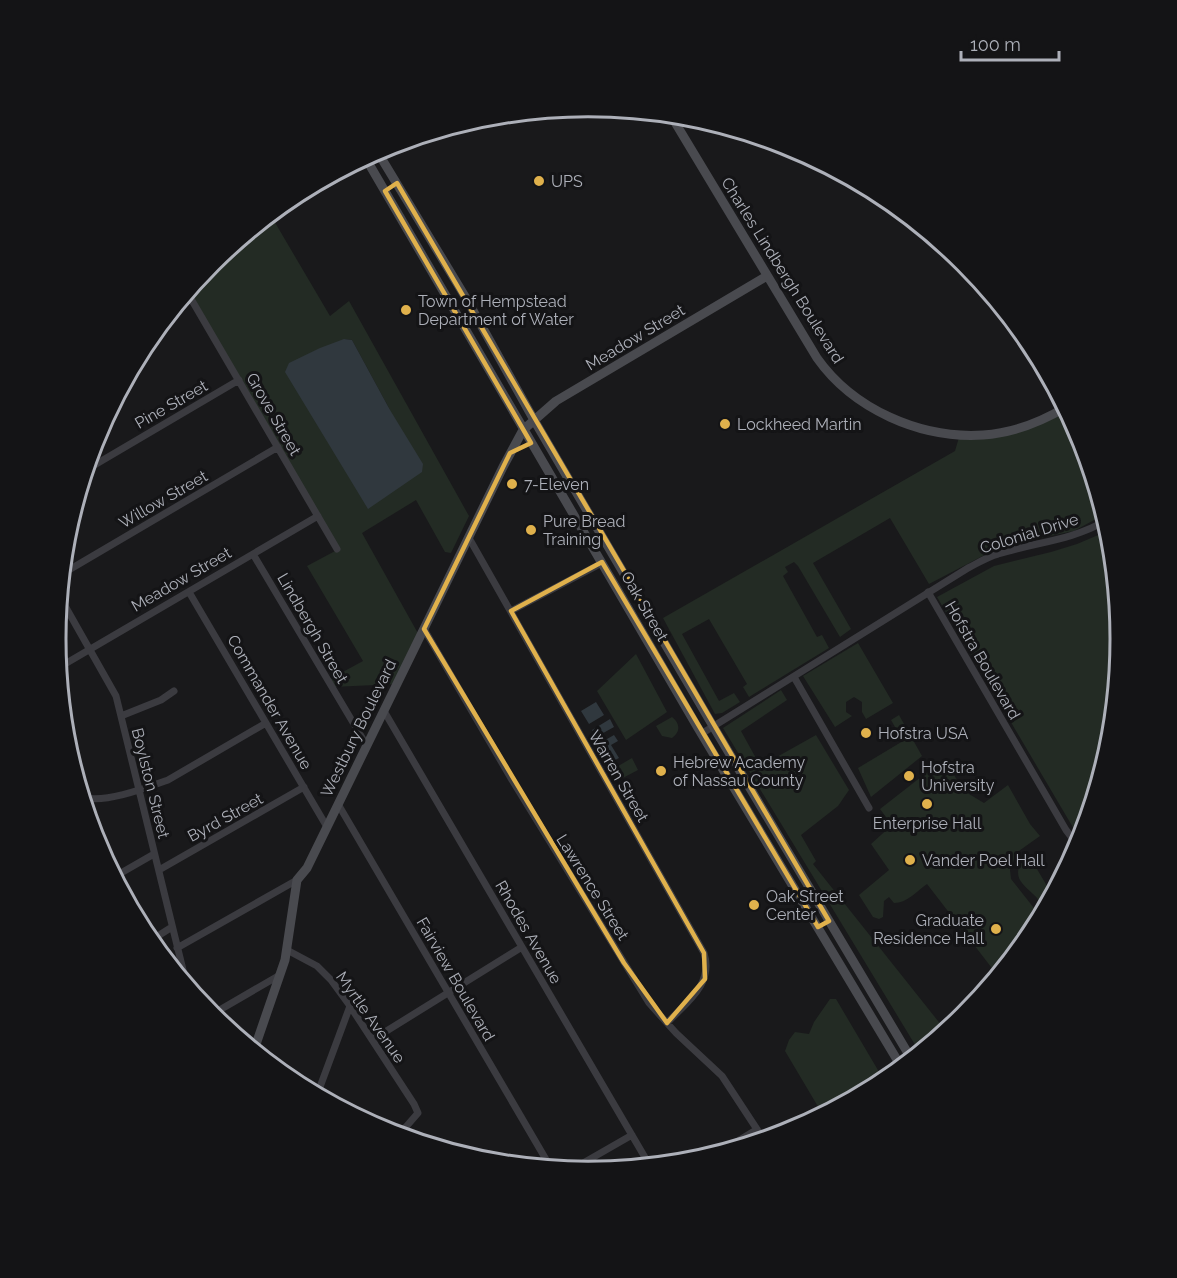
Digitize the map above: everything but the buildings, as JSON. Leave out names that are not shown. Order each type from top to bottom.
[{"type":"street","name":"Charles Lindbergh Boulevard","points":[[676,125],[824,369],[856,399],[889,417],[915,427],[954,434],[982,435],[1019,428],[1058,411]]},
{"type":"street","name":"Oak Street","points":[[382,159],[465,297],[534,420],[713,726],[908,1053]]},
{"type":"street","name":"Oak Street","points":[[369,165],[701,734],[898,1060]]},
{"type":"street","points":[[385,192],[397,183]]},
{"type":"street","name":"Meadow Street","points":[[523,430],[556,401],[767,276]]},
{"type":"street","points":[[451,306],[465,297]]},
{"type":"street","name":"Grove Street","points":[[191,300],[338,549]]},
{"type":"street","name":"Pine Street","points":[[97,464],[239,380]]},
{"type":"street","name":"Westbury Boulevard","points":[[257,1043],[287,950],[297,880],[307,868],[523,430]]},
{"type":"street","name":"Willow Street","points":[[70,569],[278,447]]},
{"type":"street","points":[[510,453],[526,447],[536,451]]},
{"type":"street","name":"Meadow Street","points":[[67,663],[318,516]]},
{"type":"street","name":"Colonial Drive","points":[[928,592],[998,554],[1050,543],[1098,524]]},
{"type":"street","name":"Warren Street","points":[[469,538],[704,953],[707,962],[705,979],[667,1023]]},
{"type":"street","name":"Lindbergh Street","points":[[254,554],[367,746]]},
{"type":"street","points":[[511,611],[602,562]]},
{"type":"street","name":"Commander Avenue","points":[[189,592],[327,827]]},
{"type":"street","name":"Hofstra Boulevard","points":[[701,734],[928,592],[1072,837]]},
{"type":"street","name":"Boylston Street","points":[[67,609],[113,689],[182,967]]},
{"type":"street","name":"Lawrence Street","points":[[424,629],[512,780],[650,1003],[667,1023],[722,1076],[735,1093],[758,1133]]},
{"type":"street","points":[[794,676],[869,808]]},
{"type":"street","points":[[121,716],[161,700],[174,691]]},
{"type":"street","name":"Rhodes Avenue","points":[[384,711],[645,1158]]},
{"type":"street","points":[[91,798],[98,799],[168,780],[266,723]]},
{"type":"street","name":"Byrd Street","points":[[159,870],[304,787]]},
{"type":"street","name":"Fairview Boulevard","points":[[338,804],[546,1159]]},
{"type":"street","points":[[121,873],[154,854]]},
{"type":"street","points":[[177,948],[297,880]]},
{"type":"street","points":[[818,927],[829,921]]},
{"type":"street","points":[[159,936],[172,927]]},
{"type":"street","points":[[372,1040],[522,947]]},
{"type":"street","name":"Myrtle Avenue","points":[[287,950],[317,966],[331,980],[350,1006],[418,1113],[405,1128]]},
{"type":"street","points":[[221,1009],[280,975]]},
{"type":"street","points":[[320,1087],[350,1006]]},
{"type":"street","points":[[743,1138],[756,1130]]},
{"type":"street","points":[[585,1162],[632,1135]]},
{"type":"highlighted area","points":[[397,183],[829,921],[818,927],[602,562],[511,611],[704,953],[705,979],[667,1023],[624,963],[424,629],[510,453],[531,443],[385,191]]},
{"type":"shaded area","points":[[274,221],[330,316],[349,301],[469,516],[451,553],[445,552],[416,500],[362,533],[420,637],[397,684],[332,687],[328,680],[363,661],[307,566],[337,550],[191,300],[244,246]],"holes":[[[344,339],[352,340],[390,410]]]},
{"type":"shaded area","points":[[344,339],[352,340],[390,410],[423,464],[422,472],[368,509],[285,372],[289,363]]},
{"type":"shaded area","points":[[1058,410],[1083,471],[1097,519],[1074,531],[1040,538],[1034,529],[929,584],[890,518],[813,563],[851,629],[840,637],[794,562],[785,567],[788,572],[783,576],[817,637],[822,635],[829,648],[749,697],[743,687],[747,684],[709,619],[682,634],[719,701],[734,693],[740,702],[722,713],[715,714],[663,618],[955,451],[960,434],[1003,432]]},
{"type":"shaded area","points":[[1100,534],[1107,571],[1111,639],[1107,707],[1101,741],[1074,830],[937,597],[994,566],[1077,544]]},
{"type":"shaded area","points":[[858,643],[893,703],[866,719],[862,712],[862,702],[854,697],[846,702],[846,712],[852,716],[835,727],[803,676]]},
{"type":"shaded area","points":[[636,654],[667,712],[626,740],[597,691]]},
{"type":"shaded area","points":[[781,690],[787,700],[741,731],[757,760],[775,758],[816,735],[849,790],[838,806],[801,835],[816,861],[813,864],[941,1025],[916,1046],[723,728]]},
{"type":"shaded area","points":[[596,702],[604,715],[589,724],[581,711]]},
{"type":"shaded area","points":[[899,715],[922,756],[871,797],[858,768],[903,741],[891,720]]},
{"type":"shaded area","points":[[672,717],[678,725],[677,733],[672,738],[662,736],[656,726]]},
{"type":"shaded area","points":[[610,719],[614,727],[596,737],[592,730]]},
{"type":"shaded area","points":[[614,735],[618,741],[611,745],[619,758],[611,762],[600,743]]},
{"type":"shaded area","points":[[632,758],[638,770],[619,780],[613,769]]},
{"type":"shaded area","points":[[944,759],[964,791],[984,803],[1008,785],[1030,824],[1040,836],[1016,853],[1010,870],[1011,879],[1035,910],[993,969],[927,884],[899,903],[894,903],[889,897],[884,901],[883,917],[879,919],[873,917],[859,895],[889,870],[871,844],[892,825],[880,809]]},
{"type":"shaded area","points":[[1031,859],[1048,887],[1040,902],[1019,877],[1020,864]]},
{"type":"shaded area","points":[[830,999],[836,999],[879,1073],[819,1108],[785,1051],[795,1032],[809,1034],[814,1022]]},
{"type":"place","name":"UPS","points":[[539,181]]},
{"type":"place","name":"Town of Hempstead Department of Water","points":[[406,310]]},
{"type":"place","name":"Lockheed Martin","points":[[725,424]]},
{"type":"place","name":"7-Eleven","points":[[512,484]]},
{"type":"place","name":"Pure Bread Training","points":[[531,530]]},
{"type":"place","name":"Hofstra USA","points":[[866,733]]},
{"type":"place","name":"Hebrew Academy of Nassau County","points":[[661,771]]},
{"type":"place","name":"Hofstra University","points":[[909,776]]},
{"type":"place","name":"Enterprise Hall","points":[[927,804]]},
{"type":"place","name":"Vander Poel Hall","points":[[910,860]]},
{"type":"place","name":"Oak Street Center","points":[[754,905]]},
{"type":"place","name":"Graduate Residence Hall","points":[[996,929]]}]
